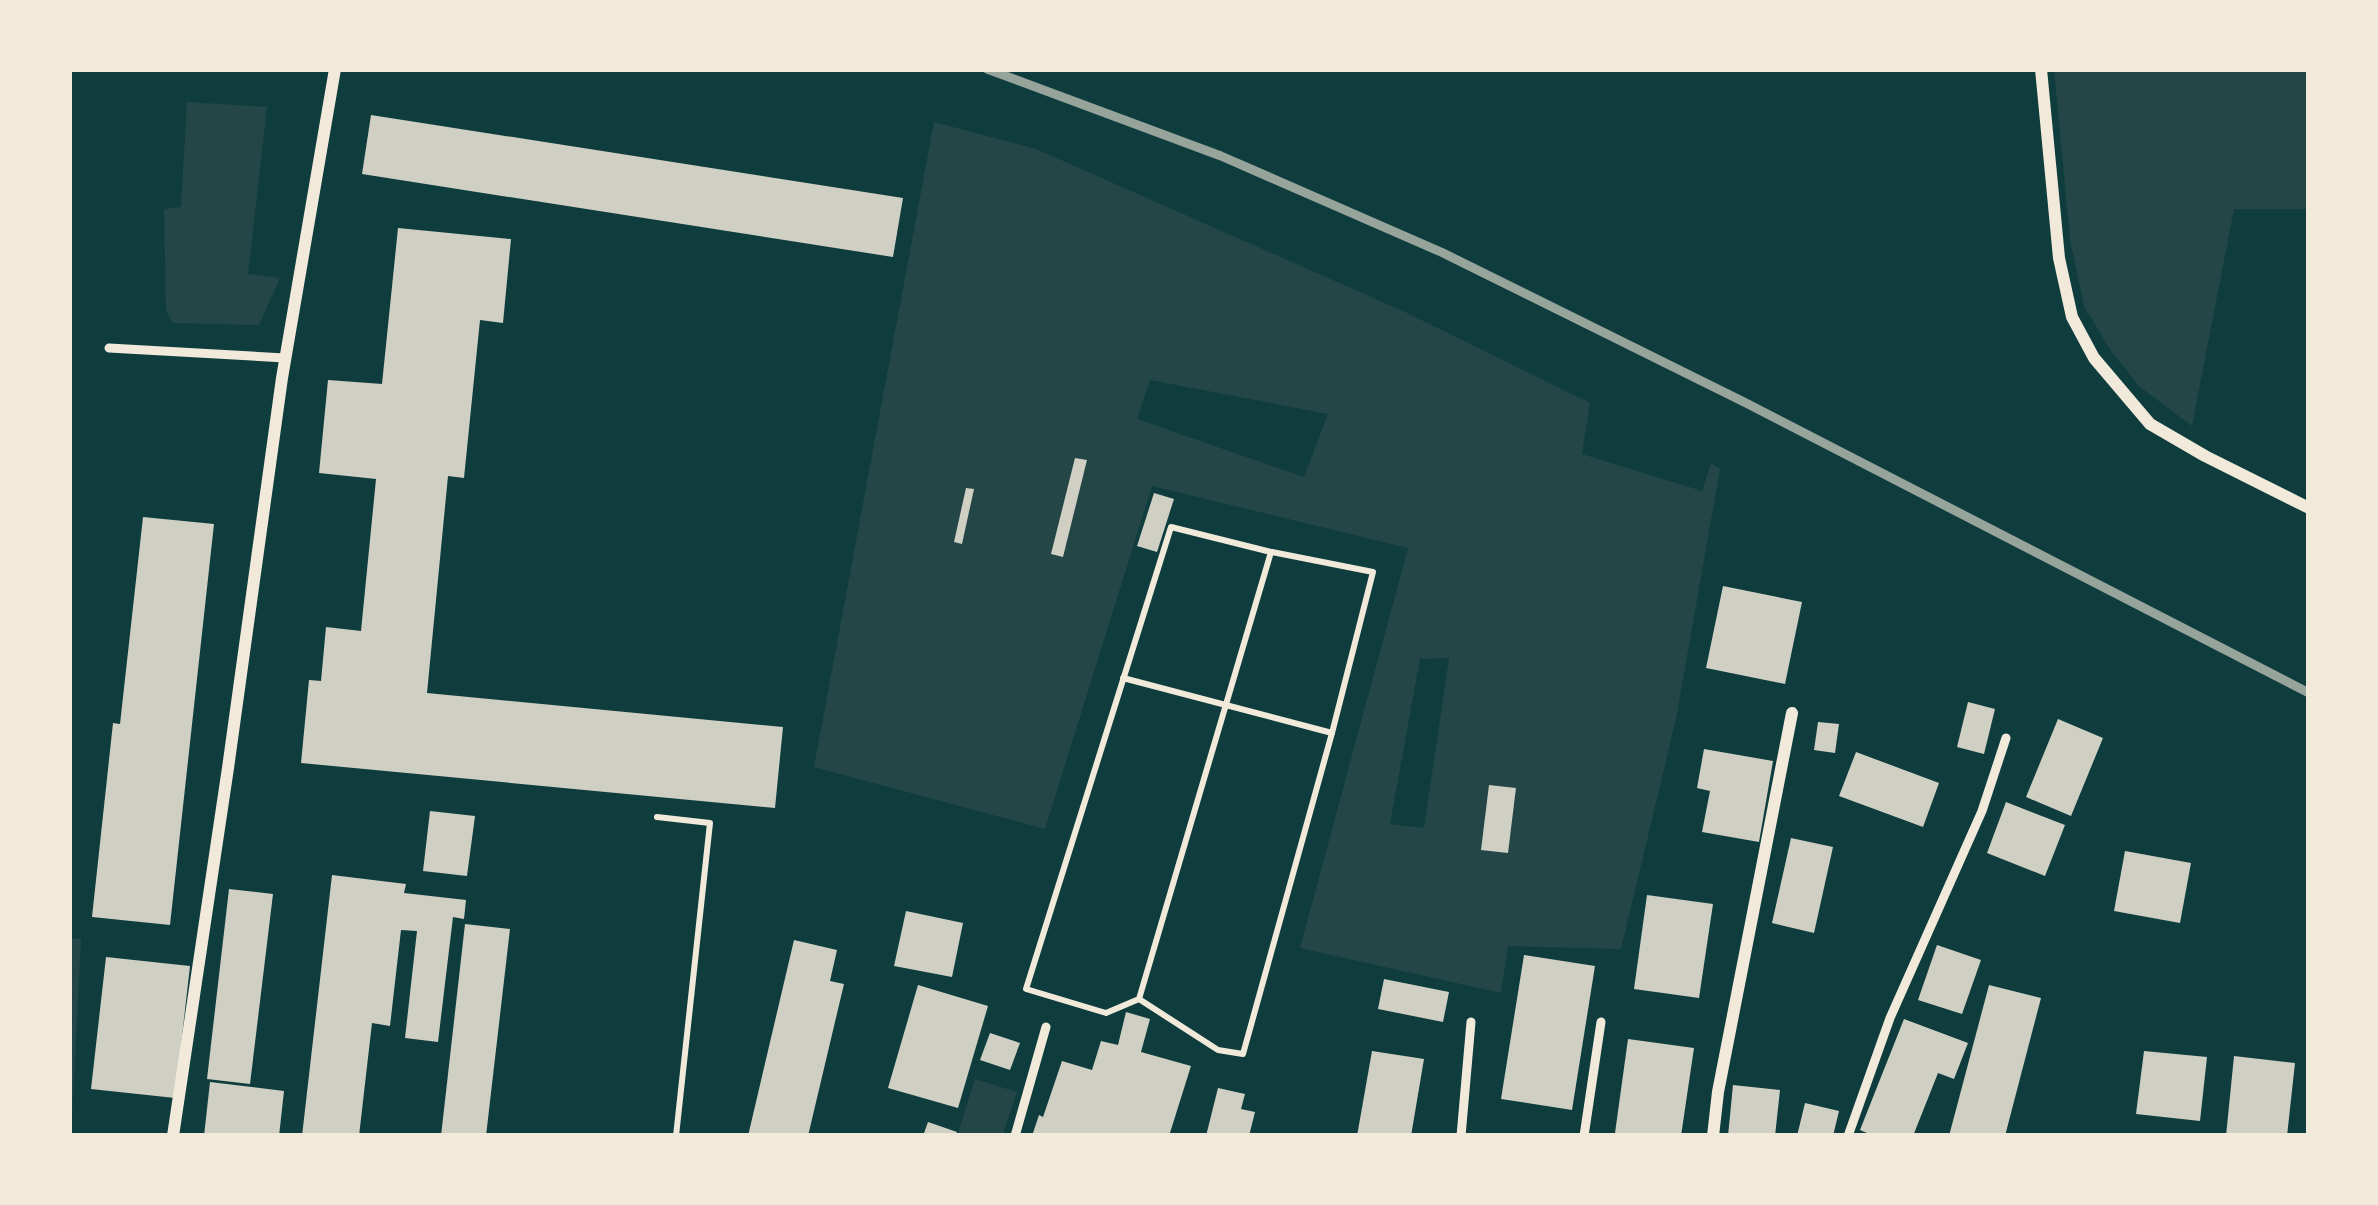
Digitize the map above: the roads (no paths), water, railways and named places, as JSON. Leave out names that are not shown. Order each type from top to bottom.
[{"type":"street","points":[[173,1136],[285,358],[335,69]]},
{"type":"street","points":[[2041,69],[2059,258],[2072,317],[2094,358],[2150,424],[2309,508]]},
{"type":"street","points":[[1713,1136],[1792,713]]},
{"type":"lane","points":[[109,348],[285,358]]},
{"type":"lane","points":[[1849,1136],[1890,1018],[1982,811],[2006,738]]},
{"type":"lane","points":[[1461,1136],[1471,1022]]},
{"type":"lane","points":[[1584,1136],[1601,1022]]},
{"type":"lane","points":[[1015,1136],[1046,1027]]},
{"type":"railway","points":[[987,69],[1221,156],[1441,252],[2309,693]]}]
